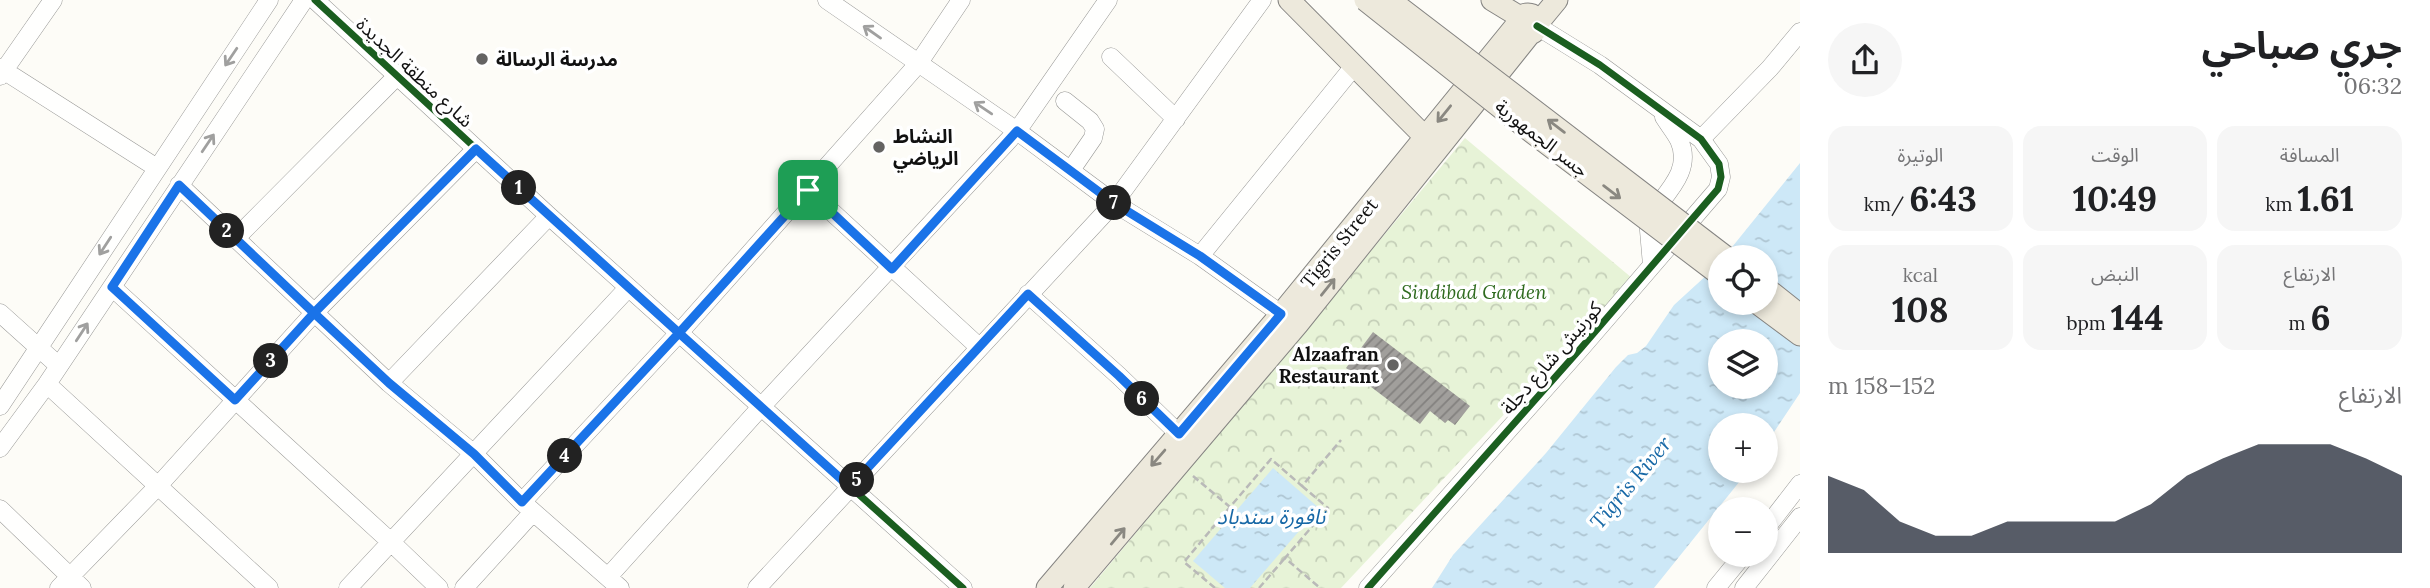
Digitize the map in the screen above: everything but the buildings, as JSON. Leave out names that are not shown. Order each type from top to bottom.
[{"type":"main road","points":[[1289,0],[1425,137]]},
{"type":"main road","name":"جسر الجمهورية","points":[[1365,0],[1525,127],[1708,266]]},
{"type":"main road","name":"جسر الجمهورية","points":[[1390,0],[1710,245]]},
{"type":"main road","points":[[1492,0],[1529,20]]},
{"type":"main road","name":"Tigris Street","points":[[1047,588],[1179,434],[1290,319],[1425,137],[1529,20],[1557,0]]},
{"type":"main road","name":"Tigris Street","points":[[1074,588],[1529,20]]},
{"type":"main road","points":[[1778,298],[1800,315]]},
{"type":"main road","points":[[1773,315],[1800,335]]},
{"type":"street","points":[[53,0],[1,71],[157,167]]},
{"type":"street","points":[[0,406],[269,0]]},
{"type":"street","points":[[0,448],[47,384],[304,0]]},
{"type":"street","name":"شارع منطقة الجديدة","points":[[315,0],[628,288],[963,588]]},
{"type":"street","points":[[827,0],[1017,131],[1114,203],[1200,256],[1290,319]]},
{"type":"street","points":[[464,588],[528,507],[918,64],[961,0]]},
{"type":"street","points":[[179,185],[389,383],[474,454],[528,507],[614,583],[761,408],[1017,131],[1108,0]]},
{"type":"street","points":[[758,588],[1114,203],[1262,0]]},
{"type":"street","name":"كورنيش شارع دجلة","points":[[1368,588],[1718,189],[1721,177],[1719,164],[1700,139],[1600,65],[1529,20]]},
{"type":"street","points":[[1700,139],[1770,68],[1800,32]]},
{"type":"street","points":[[1111,57],[1175,119]]},
{"type":"street","points":[[1200,256],[1355,65]]},
{"type":"street","points":[[235,239],[397,76]]},
{"type":"street","points":[[1065,101],[1090,121],[1095,130],[1093,138],[1071,170]]},
{"type":"street","points":[[1652,265],[1648,219],[1678,181],[1683,156],[1679,141],[1657,107]]},
{"type":"street","points":[[0,509],[70,584],[314,313],[476,149]]},
{"type":"street","points":[[808,190],[979,347]]},
{"type":"street","points":[[389,383],[549,216]]},
{"type":"street","points":[[112,287],[439,588]]},
{"type":"street","points":[[348,588],[628,288]]},
{"type":"street","points":[[1028,294],[1179,434]]},
{"type":"street","points":[[0,313],[59,366]]},
{"type":"street","points":[[47,384],[269,588]]},
{"type":"street","points":[[1778,512],[1800,484]]},
{"type":"street","points":[[1744,588],[1800,517]]},
{"type":"street","points":[[1716,588],[1733,567]]},
{"type":"path","points":[[1302,486],[1341,440]]},
{"type":"path","points":[[1212,587],[1184,562],[1271,460],[1328,508],[1259,588]]},
{"type":"path","points":[[1188,471],[1230,508]]},
{"type":"path","points":[[1285,558],[1320,588]]},
{"type":"green space","name":"Sindibad Garden","points":[[1465,138],[1632,278],[1341,588],[1090,588]]},
{"type":"water","name":"Tigris River","points":[[1800,163],[1800,393],[1778,426],[1778,413],[1708,413],[1708,483],[1738,483],[1727,497],[1708,497],[1708,521],[1654,588],[1432,588],[1453,555],[1546,453],[1616,367],[1628,355],[1637,353],[1646,346],[1674,305],[1708,274],[1708,315],[1778,315],[1778,245],[1734,245]]},
{"type":"water","name":"نافورة سندباد","points":[[1273,468],[1319,508],[1250,588],[1225,588],[1193,561]]},
{"type":"cycle path","points":[[315,0],[549,216],[963,588]]},
{"type":"cycle path","points":[[1368,588],[1718,189],[1721,177],[1719,164],[1701,139],[1600,65],[1537,26]]},
{"type":"place","name":"مدرسة الرسالة","points":[[482,59]]},
{"type":"place","name":"النشاط الرياضي","points":[[879,147]]},
{"type":"place","name":"Alzaafran Restaurant","points":[[1393,365]]},
{"type":"route","points":[[808,190],[679,333],[476,149],[314,313],[179,185],[112,287],[235,400],[314,313],[389,383],[474,454],[522,502],[679,333],[850,487],[1028,294],[1179,434],[1281,314],[1200,256],[1114,203],[1017,131],[892,269],[808,190]]}]
